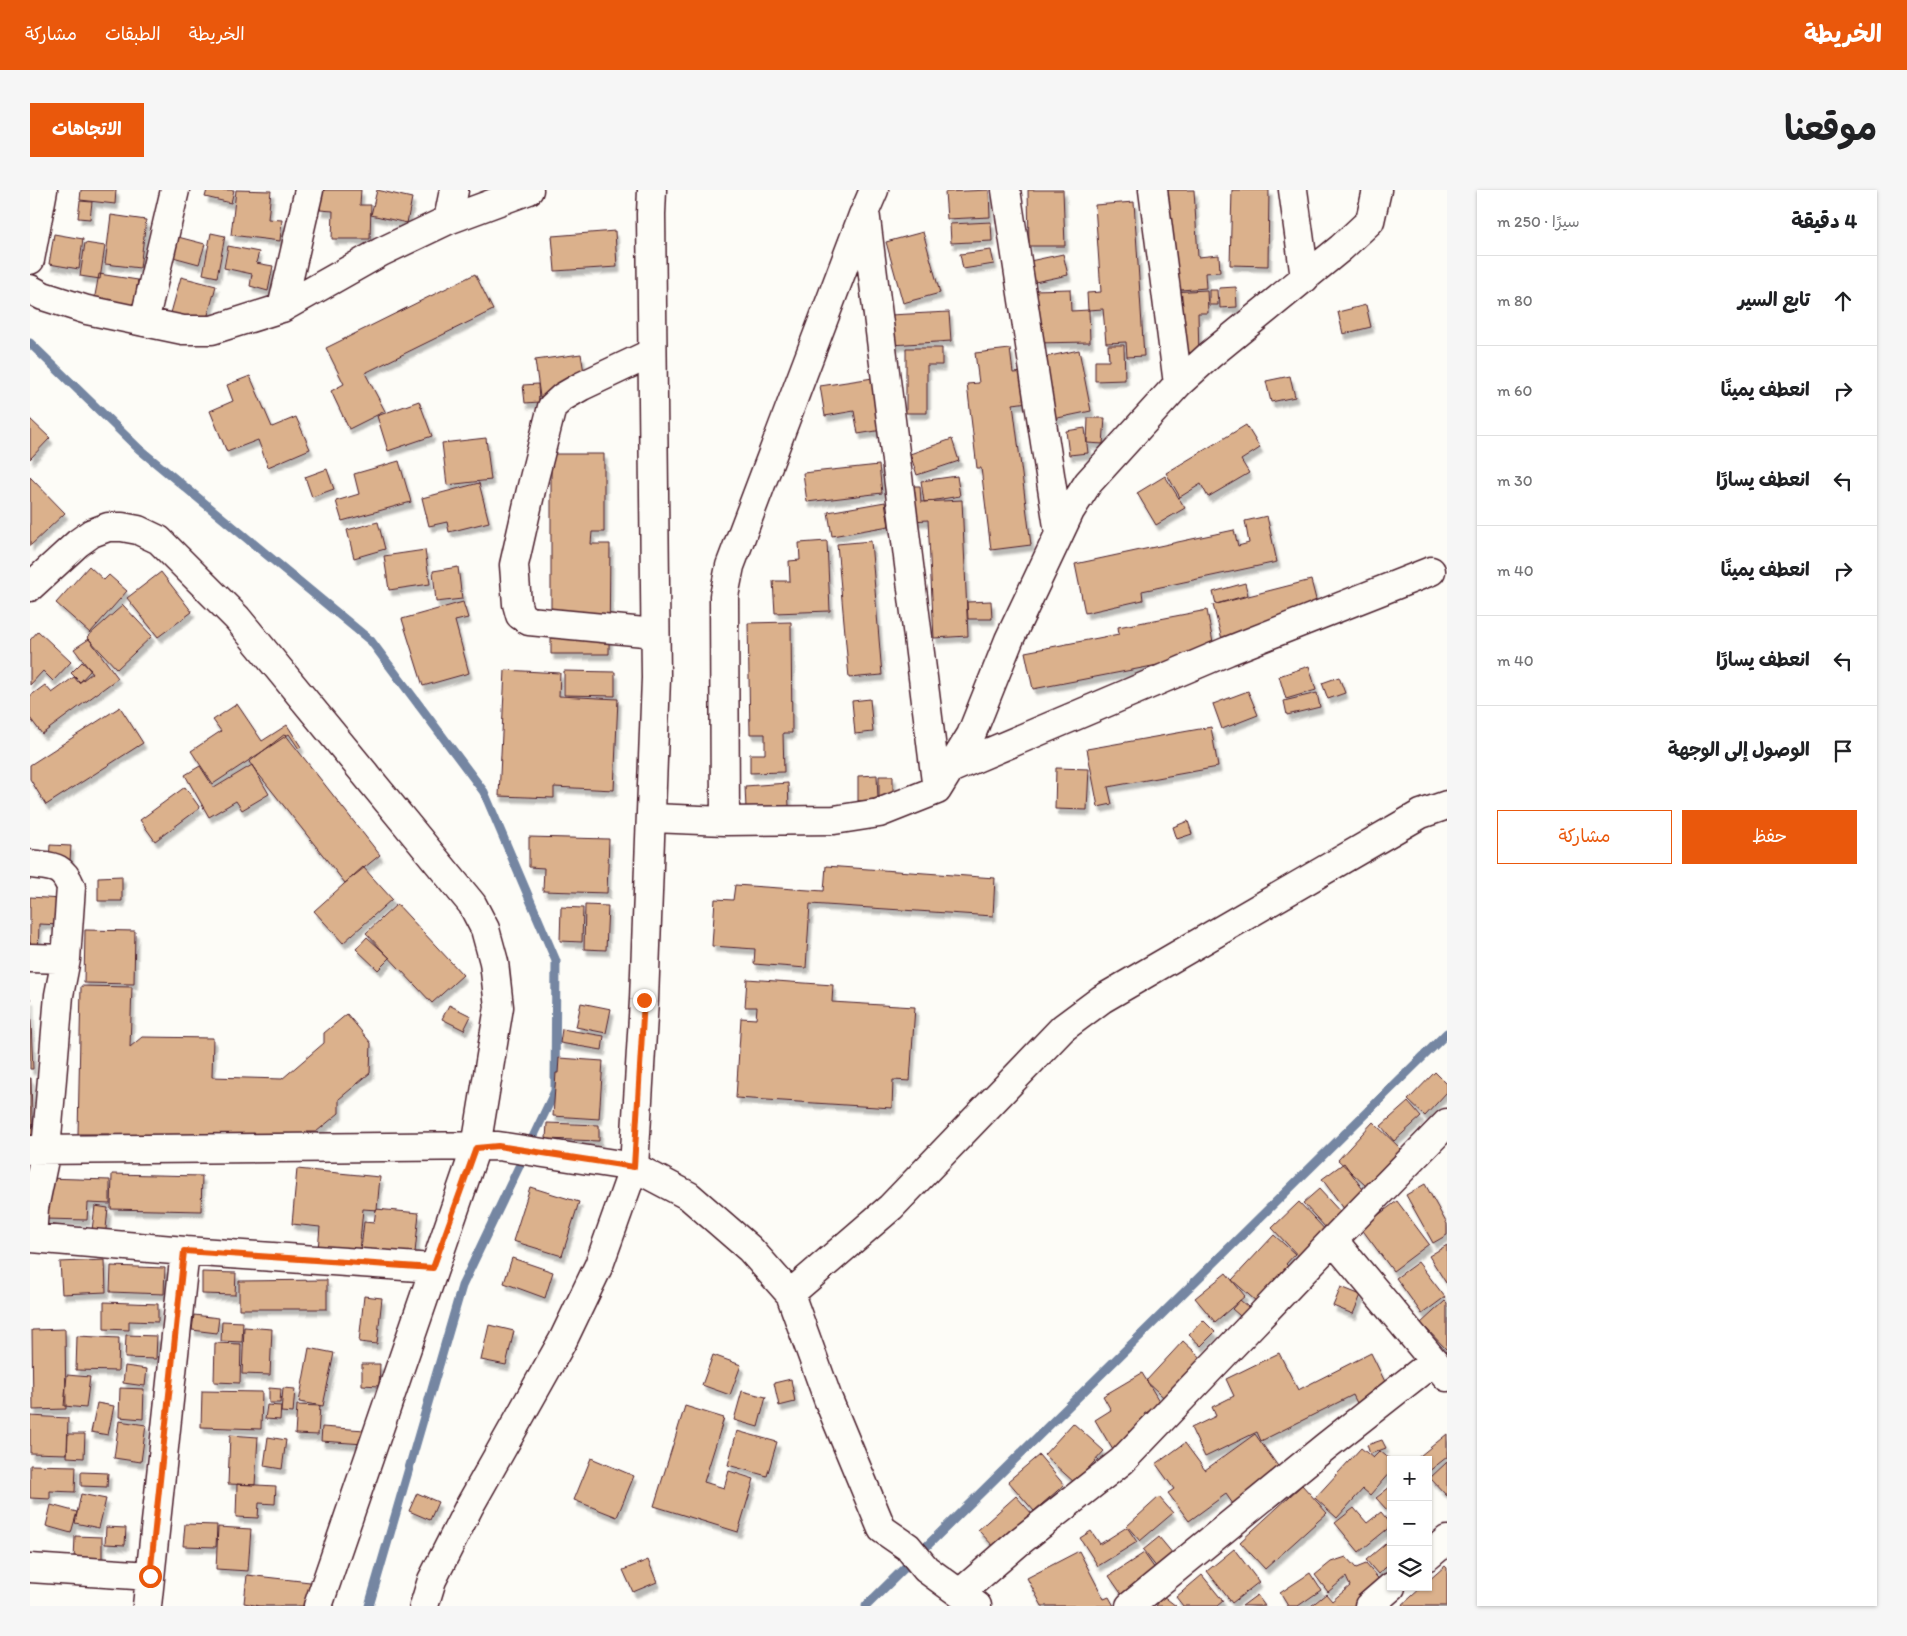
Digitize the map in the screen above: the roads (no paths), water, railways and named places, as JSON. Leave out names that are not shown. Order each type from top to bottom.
[{"type":"street","points":[[30,260],[42,190]]},
{"type":"street","points":[[144,322],[175,190]]},
{"type":"street","points":[[282,308],[309,190]]},
{"type":"street","points":[[448,220],[454,190]]},
{"type":"street","points":[[30,289],[43,296],[87,310],[183,330],[212,330],[282,308],[381,252],[448,220],[529,190]]},
{"type":"street","points":[[424,1606],[432,1580],[469,1507],[563,1340],[599,1265],[634,1167],[652,818],[656,633],[652,190]]},
{"type":"street","points":[[1006,190],[1060,533]]},
{"type":"street","points":[[1153,190],[1178,384]]},
{"type":"street","points":[[1292,190],[1305,278]]},
{"type":"street","points":[[944,780],[971,735],[1009,640],[1070,511],[1088,483],[1178,384],[1370,221],[1377,190]]},
{"type":"street","points":[[870,200],[944,780]]},
{"type":"street","points":[[725,821],[724,596],[730,566],[870,200]]},
{"type":"street","points":[[652,353],[582,386],[563,397],[552,407],[514,566],[520,615],[529,622],[656,633]]},
{"type":"street","points":[[30,587],[78,543],[92,533],[108,527],[138,530],[159,540],[237,618],[472,904],[485,929],[494,962],[499,1006],[476,1148],[433,1268],[318,1606]]},
{"type":"street","points":[[652,818],[725,821],[834,820],[879,813],[944,780],[1228,651],[1431,571]]},
{"type":"street","points":[[790,1294],[891,1207],[1063,1028],[1102,999],[1421,814],[1447,805]]},
{"type":"street","points":[[30,864],[59,868],[67,876],[71,887],[66,959],[59,995],[38,1150],[31,1246],[184,1251],[433,1268]]},
{"type":"street","points":[[30,958],[66,959]]},
{"type":"street","points":[[38,1150],[476,1148],[498,1146],[634,1167],[689,1196],[750,1249],[790,1294],[828,1398],[882,1529],[908,1547],[926,1569],[968,1599],[1019,1542],[1122,1461],[1447,1123]]},
{"type":"street","points":[[1130,1606],[1325,1447],[1440,1369],[1333,1240]]},
{"type":"street","points":[[147,1606],[184,1251]]},
{"type":"street","points":[[1432,1553],[1447,1540]]},
{"type":"street","points":[[30,1568],[150,1576]]},
{"type":"street","points":[[1369,1606],[1387,1590]]},
{"type":"waterway","points":[[30,343],[139,449],[371,641],[484,792],[556,961],[555,1091],[462,1286],[369,1606]]},
{"type":"waterway","points":[[866,1606],[1447,1033]]}]
